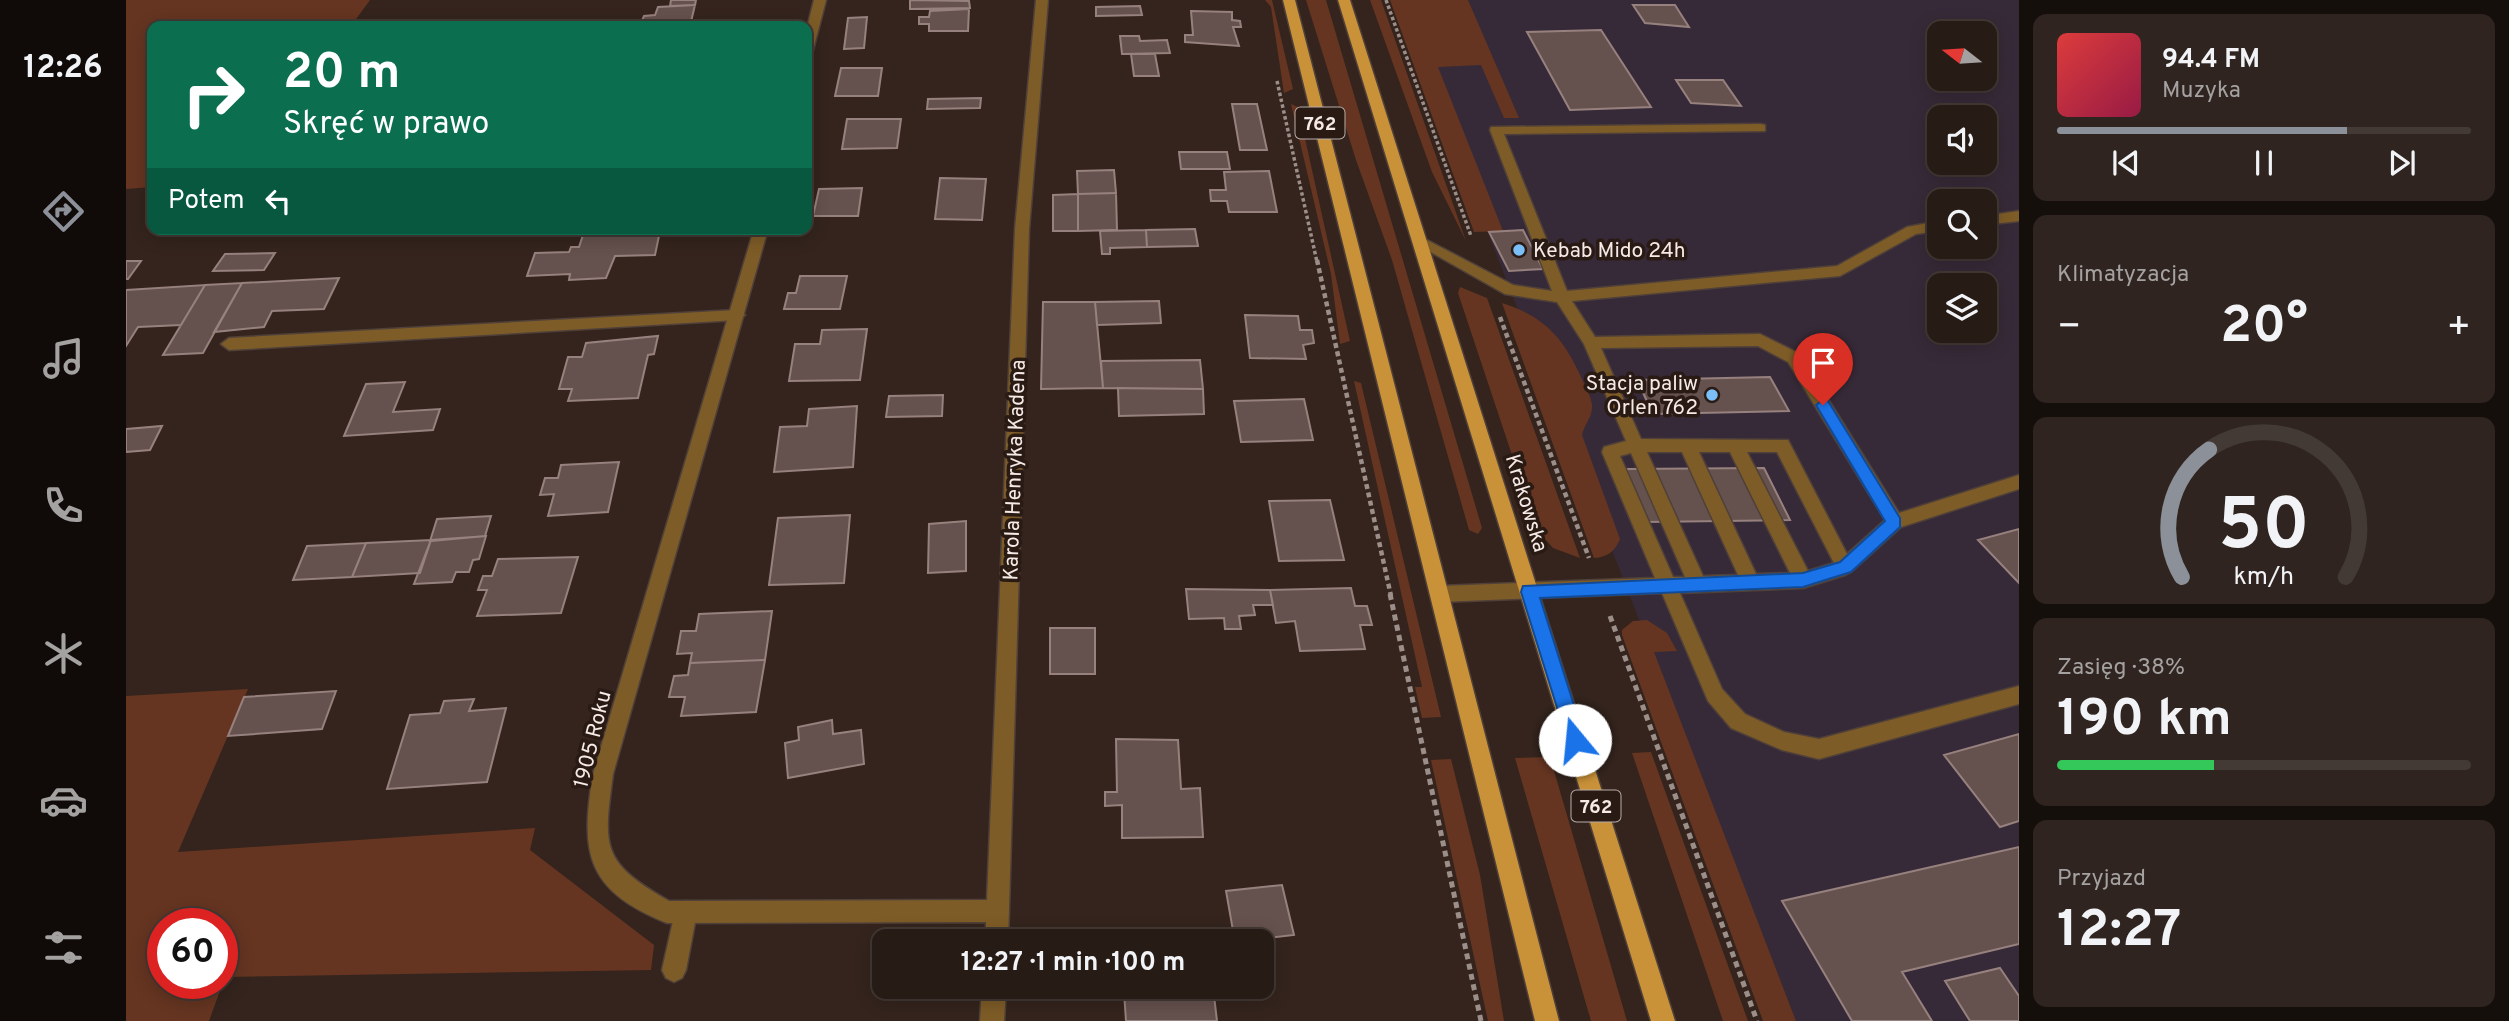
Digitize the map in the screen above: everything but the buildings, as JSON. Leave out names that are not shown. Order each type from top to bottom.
[{"type":"main road","name":"762","points":[[1289,0],[1546,1021]]},
{"type":"main road","name":"Krakowska","points":[[1344,0],[1663,1021]]},
{"type":"street","points":[[812,31],[820,0]]},
{"type":"street","name":"Karola Henryka Kadena","points":[[998,929],[1022,229],[1042,0]]},
{"type":"street","points":[[1698,584],[1591,343],[1562,297],[1496,130],[1760,128]]},
{"type":"street","points":[[1997,219],[2019,216]]},
{"type":"street","points":[[1420,242],[1510,290],[1562,297],[1840,271],[1912,230],[1927,228]]},
{"type":"street","name":"1905 Roku","points":[[759,235],[603,774],[594,834],[605,869],[628,891],[667,912],[999,911]]},
{"type":"street","points":[[229,344],[737,315]]},
{"type":"street","points":[[1591,343],[1760,340],[1794,358],[1895,522]]},
{"type":"street","points":[[1845,567],[1782,445],[1636,445],[1609,452],[1715,695],[1738,721],[1783,741],[1819,749],[2019,695]]},
{"type":"street","points":[[1687,445],[1752,583]]},
{"type":"street","points":[[1735,446],[1803,580]]},
{"type":"street","points":[[1439,594],[1600,590],[1803,580],[1845,567],[1895,522],[2019,482]]},
{"type":"street","points":[[674,970],[686,912]]},
{"type":"street","points":[[992,1021],[993,999]]},
{"type":"path","points":[[1386,0],[1757,1021]]},
{"type":"path","points":[[1274,70],[1420,729],[1481,1021]]},
{"type":"shaded area","points":[[126,0],[370,0],[355,21],[147,21],[147,187],[126,189]]},
{"type":"shaded area","points":[[1265,0],[1272,0],[1293,89],[1284,93],[1271,7]]},
{"type":"shaded area","points":[[1306,0],[1326,0],[1482,528],[1478,534],[1469,530],[1392,260],[1356,160]]},
{"type":"shaded area","points":[[1370,0],[1381,0],[1466,241],[1432,172]]},
{"type":"shaded area","points":[[1390,0],[1468,0],[1519,118],[1504,118],[1481,65],[1438,67],[1503,231],[1474,232]]},
{"type":"shaded area","points":[[1468,0],[2019,0],[2019,1021],[1796,1021],[1420,59],[1492,58]]},
{"type":"shaded area","points":[[1291,104],[1298,107],[1350,341],[1340,344],[1331,274]]},
{"type":"shaded area","points":[[1460,287],[1487,298],[1580,558],[1553,548],[1537,530],[1458,293]]},
{"type":"shaded area","points":[[1502,303],[1531,315],[1552,331],[1568,352],[1589,395],[1592,409],[1582,435],[1620,539],[1607,555],[1594,558]]},
{"type":"shaded area","points":[[1354,381],[1361,383],[1441,717],[1422,718],[1415,687],[1422,687]]},
{"type":"shaded area","points":[[1647,620],[1667,633],[1677,651],[1654,652],[1796,1021],[1763,1021],[1622,635],[1622,630],[1633,621]]},
{"type":"shaded area","points":[[248,689],[178,852],[535,828],[530,850],[654,945],[651,970],[238,977],[238,908],[147,908],[147,999],[217,999],[209,1021],[126,1021],[126,696]]},
{"type":"shaded area","points":[[1651,752],[1748,1021],[1723,1021],[1632,753]]},
{"type":"shaded area","points":[[1550,757],[1627,1021],[1591,1021],[1515,758]]},
{"type":"shaded area","points":[[1451,759],[1480,875],[1504,1021],[1488,1021],[1431,760]]},
{"type":"place","name":"Kebab Mido 24h","points":[[1519,250]]},
{"type":"place","name":"Stacja paliw Orlen 762","points":[[1712,395]]},
{"type":"route","points":[[1575,740],[1529,592],[1803,580],[1845,567],[1895,522],[1823,405]]}]
